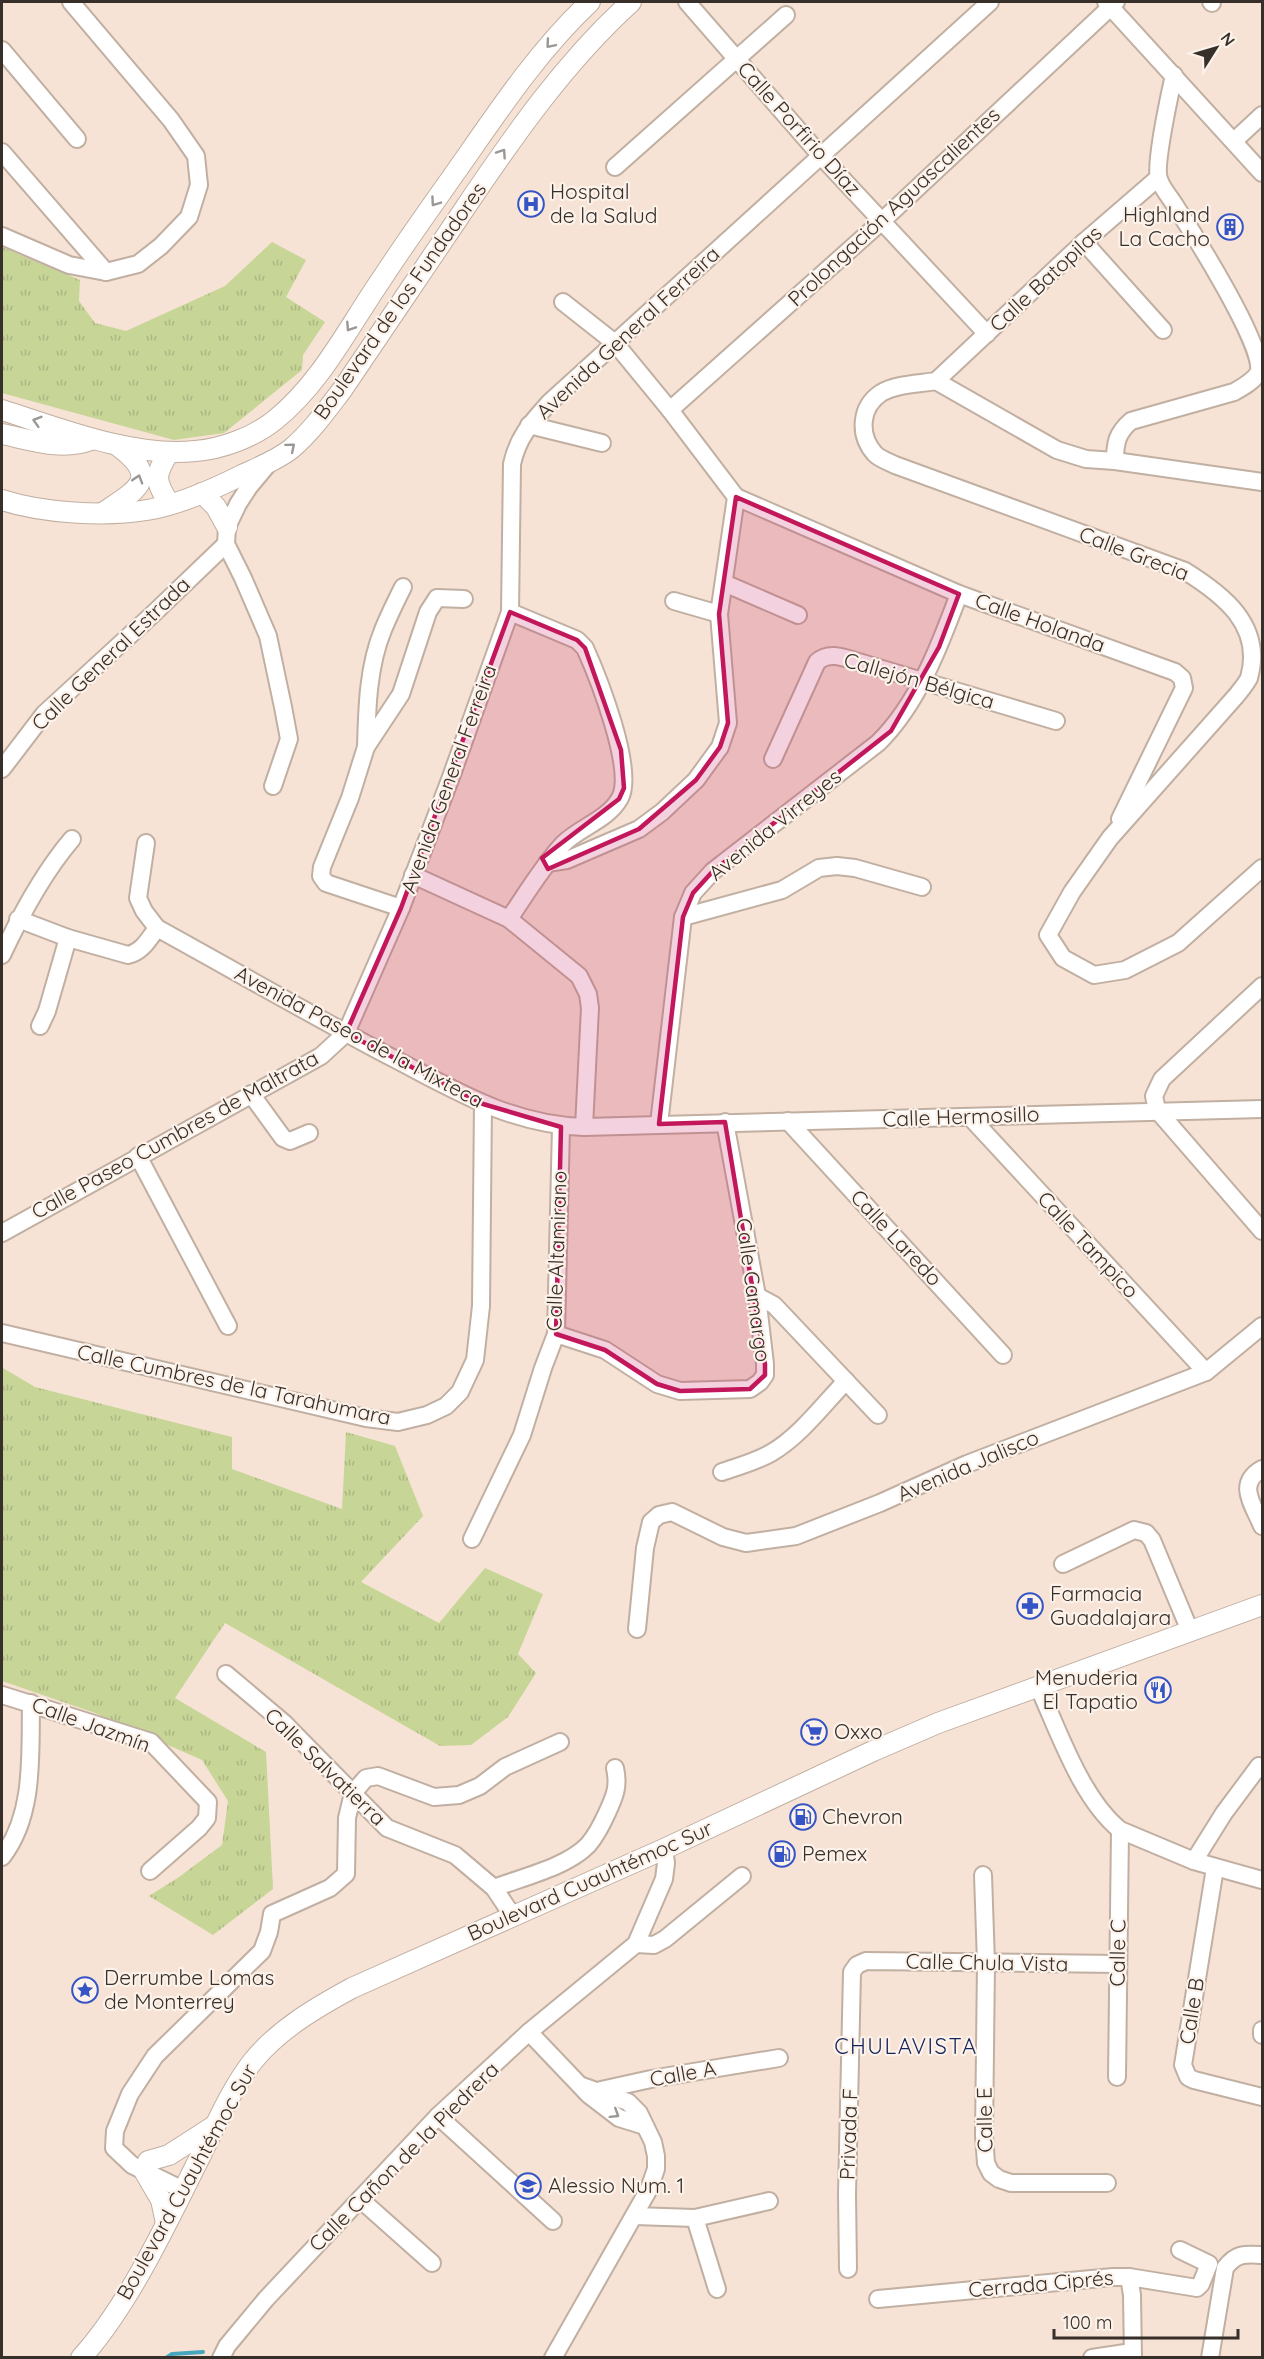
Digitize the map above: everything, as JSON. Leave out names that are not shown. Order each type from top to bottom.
[{"type":"main road","name":"Boulevard de los Fundadores","points":[[2,410],[93,439],[169,452],[196,451],[243,438],[273,422],[299,398],[319,374],[506,100],[551,43],[590,2]]},
{"type":"main road","name":"Boulevard de los Fundadores","points":[[2,500],[40,510],[104,512],[149,510],[202,493],[269,462],[290,449],[319,421],[528,115],[570,64],[631,2]]},
{"type":"main road","points":[[2,434],[47,444],[76,445],[93,439]]},
{"type":"main road","points":[[104,512],[135,490],[141,476],[141,469],[136,460],[114,443]]},
{"type":"main road","points":[[169,452],[157,476],[158,485],[170,503]]},
{"type":"main road","points":[[202,493],[216,507],[227,536]]},
{"type":"main road","name":"Boulevard Cuauhtémoc Sur","points":[[81,2358],[117,2309],[186,2184],[216,2124],[253,2061],[264,2049],[318,2006],[352,1988],[512,1915],[776,1798],[873,1751],[965,1712],[1263,1605]]},
{"type":"main road","points":[[165,2223],[161,2200],[146,2166],[169,2155],[216,2124]]},
{"type":"street","points":[[2,236],[69,264],[106,272],[138,264],[161,246],[189,218],[199,184],[196,156],[171,120],[71,2]]},
{"type":"street","name":"Calle Porfirio Díaz","points":[[687,2],[821,156],[987,334]]},
{"type":"street","name":"Avenida General Ferreira","points":[[346,1033],[401,908],[510,612],[512,464],[516,446],[529,425],[549,403],[990,2]]},
{"type":"street","points":[[1111,3],[1263,173]]},
{"type":"street","name":"Prolongación Aguascalientes","points":[[670,410],[882,221],[1111,3]]},
{"type":"street","points":[[615,167],[786,15]]},
{"type":"street","points":[[2,50],[77,139]]},
{"type":"street","points":[[1115,461],[1116,442],[1120,430],[1131,421],[1234,392],[1248,384],[1258,373],[1261,364],[1259,352],[1238,304],[1158,178],[1164,117],[1174,75]]},
{"type":"street","points":[[1234,141],[1263,115]]},
{"type":"street","points":[[2,152],[106,272]]},
{"type":"street","name":"Calle Batopilas","points":[[936,381],[1084,242],[1158,178]]},
{"type":"street","points":[[1084,242],[1163,330]]},
{"type":"street","points":[[547,863],[567,860],[639,829],[662,812],[696,780],[720,747],[728,723],[719,614],[736,497],[670,410],[615,343],[563,302]]},
{"type":"street","points":[[936,381],[1057,450],[1086,459],[1263,482]]},
{"type":"street","name":"Calle Grecia","points":[[936,381],[892,388],[880,394],[866,408],[863,422],[867,442],[876,456],[895,465],[1185,571],[1214,589],[1238,609],[1251,631],[1255,655],[1249,678],[1236,696],[1110,838]]},
{"type":"street","points":[[529,425],[602,443]]},
{"type":"street","name":"Calle General Estrada","points":[[2,769],[44,714],[153,614],[227,536],[249,487],[269,462]]},
{"type":"street","name":"Calle Holanda","points":[[736,497],[959,594],[1175,672],[1182,678],[1184,688],[1110,838]]},
{"type":"street","points":[[227,536],[268,636],[289,739],[273,786]]},
{"type":"street","points":[[724,583],[798,615]]},
{"type":"street","points":[[401,908],[326,883],[321,876],[322,867],[350,798],[366,747],[368,701],[382,631],[403,587]]},
{"type":"street","name":"Avenida Virreyes","points":[[658,1124],[683,917],[693,894],[713,871],[891,731],[905,713],[939,647],[959,594]]},
{"type":"street","points":[[366,747],[401,694],[428,612],[437,598],[464,599]]},
{"type":"street","points":[[674,601],[719,614]]},
{"type":"street","points":[[509,919],[547,863],[565,842],[611,809],[624,788],[621,750],[585,648],[577,640],[510,612]]},
{"type":"street","name":"Callejón Bélgica","points":[[773,759],[817,662],[823,657],[834,656],[1056,721]]},
{"type":"street","points":[[1110,838],[1072,892],[1048,935],[1063,958],[1094,975],[1125,970],[1178,943],[1263,868]]},
{"type":"street","points":[[2,955],[18,919],[54,861],[72,839]]},
{"type":"street","name":"Avenida Paseo de la Mixteca","points":[[146,843],[138,898],[144,911],[158,928],[346,1033],[483,1104],[514,1117],[561,1127],[658,1124]]},
{"type":"street","points":[[683,917],[782,890],[819,868],[837,866],[855,868],[922,887]]},
{"type":"street","points":[[413,874],[509,919],[579,976],[588,994],[590,1008],[584,1127]]},
{"type":"street","points":[[18,919],[68,938],[128,955],[142,948],[158,928]]},
{"type":"street","points":[[40,1026],[47,1011],[68,938]]},
{"type":"street","points":[[1263,986],[1162,1079],[1154,1096],[1157,1110],[1263,1231]]},
{"type":"street","name":"Calle Paseo Cumbres de Maltrata","points":[[2,1233],[321,1056],[346,1033]]},
{"type":"street","points":[[251,1094],[283,1138],[290,1141],[309,1133]]},
{"type":"street","name":"Calle Cumbres de la Tarahumara","points":[[2,1332],[366,1418],[398,1422],[428,1414],[446,1406],[460,1392],[475,1360],[481,1306],[483,1104]]},
{"type":"street","name":"Calle Hermosillo","points":[[658,1124],[1263,1109]]},
{"type":"street","name":"Calle Tampico","points":[[971,1118],[1206,1372]]},
{"type":"street","name":"Calle Laredo","points":[[788,1121],[1003,1355]]},
{"type":"street","name":"Calle Camargo","points":[[556,1334],[605,1350],[657,1384],[680,1391],[750,1389],[760,1382],[765,1375],[757,1296],[725,1122]]},
{"type":"street","name":"Calle Altamirano","points":[[472,1539],[522,1435],[556,1334],[561,1127]]},
{"type":"street","points":[[138,1156],[228,1326]]},
{"type":"street","points":[[757,1296],[774,1305],[878,1415]]},
{"type":"street","name":"Avenida Jalisco","points":[[637,1629],[645,1548],[651,1522],[659,1515],[672,1512],[723,1537],[746,1543],[796,1536],[880,1503],[967,1464],[1206,1372],[1263,1326]]},
{"type":"street","points":[[722,1472],[773,1452],[793,1436],[846,1381]]},
{"type":"street","points":[[1263,1469],[1248,1481],[1247,1488],[1263,1526]]},
{"type":"street","points":[[1063,1564],[1134,1530],[1146,1533],[1152,1540],[1190,1631]]},
{"type":"street","name":"Calle Salvatierra","points":[[226,1674],[284,1723],[387,1828],[455,1855],[494,1888],[512,1915]]},
{"type":"street","points":[[1038,1686],[1088,1793],[1108,1819],[1120,1830],[1194,1861],[1263,1880]]},
{"type":"street","name":"Calle Jazmín","points":[[2,1695],[152,1742],[208,1802],[207,1818],[199,1828],[150,1871]]},
{"type":"street","points":[[2,1857],[23,1813],[29,1776],[31,1704]]},
{"type":"street","points":[[186,2184],[146,2166],[136,2156],[125,2157],[114,2148],[113,2139],[120,2116],[130,2094],[155,2056],[262,1951],[269,1932],[272,1914],[330,1888],[346,1874],[347,1818],[353,1793],[366,1778],[378,1776],[434,1797],[459,1795],[480,1786],[505,1767],[560,1742]]},
{"type":"street","points":[[1194,1861],[1224,1813],[1259,1766]]},
{"type":"street","points":[[494,1888],[571,1858],[590,1843],[600,1828],[614,1797],[618,1783],[615,1768]]},
{"type":"street","name":"Calle C","points":[[1117,2077],[1120,1830]]},
{"type":"street","name":"Calle Cañon de la Piedrera","points":[[221,2358],[227,2346],[266,2299],[438,2116],[529,2032],[636,1944],[664,1879],[666,1863],[664,1849]]},
{"type":"street","name":"Calle B","points":[[1215,1868],[1183,2065],[1188,2077],[1194,2080],[1263,2097]]},
{"type":"street","name":"Calle E","points":[[983,1875],[986,1963],[984,2136],[986,2163],[991,2173],[1011,2183],[1107,2183]]},
{"type":"street","points":[[636,1944],[654,1945],[665,1939],[742,1876]]},
{"type":"street","name":"Calle Chula Vista","points":[[857,1965],[866,1961],[1118,1964]]},
{"type":"street","name":"Privada F","points":[[848,2269],[847,2194],[852,1972],[857,1965]]},
{"type":"street","points":[[529,2032],[619,2118],[645,2126],[653,2142],[656,2169],[649,2189],[553,2358]]},
{"type":"street","name":"Calle A","points":[[589,2091],[779,2058]]},
{"type":"street","points":[[438,2116],[554,2221]]},
{"type":"street","points":[[360,2199],[432,2263]]},
{"type":"street","points":[[634,2216],[695,2218],[769,2200]]},
{"type":"street","points":[[695,2218],[717,2289]]},
{"type":"street","points":[[1180,2250],[1217,2266]]},
{"type":"street","points":[[1129,2277],[1197,2288],[1217,2266],[1232,2258],[1245,2254],[1263,2254]]},
{"type":"street","points":[[1210,2358],[1217,2266]]},
{"type":"street","name":"Cerrada Ciprés","points":[[878,2299],[1129,2277],[1132,2295],[1133,2355],[1092,2358]]},
{"type":"highlighted area","points":[[736,497],[959,594],[939,647],[891,731],[713,871],[693,893],[683,917],[659,1124],[725,1122],[765,1364],[765,1375],[750,1389],[680,1391],[657,1384],[605,1350],[556,1334],[561,1127],[483,1104],[346,1033],[401,908],[510,612],[577,640],[585,648],[621,750],[624,788],[619,799],[542,858],[548,869],[639,829],[696,780],[720,747],[728,723],[719,614]]},
{"type":"green space","points":[[272,242],[306,260],[286,297],[325,322],[303,355],[302,370],[224,433],[174,440],[2,393],[2,247],[80,280],[79,301],[95,323],[126,331],[225,286]]},
{"type":"green space","points":[[3,1368],[35,1387],[232,1437],[232,1469],[342,1509],[346,1432],[395,1446],[423,1516],[361,1582],[439,1623],[485,1568],[543,1594],[518,1654],[536,1673],[508,1717],[471,1745],[440,1746],[225,1623],[175,1698],[266,1752],[273,1889],[213,1935],[149,1896],[222,1845],[228,1801],[202,1760],[95,1713],[2,1681]]},
{"type":"waterway","points":[[166,2358],[172,2354],[203,2352]]},
{"type":"place","name":"Hospital de la Salud","points":[[531,204]]},
{"type":"place","name":"Highland La Cacho","points":[[1230,227]]},
{"type":"place","name":"Farmacia Guadalajara","points":[[1030,1606]]},
{"type":"place","name":"Menuderia El Tapatio","points":[[1158,1690]]},
{"type":"place","name":"Oxxo","points":[[814,1732]]},
{"type":"place","name":"Chevron","points":[[803,1817]]},
{"type":"place","name":"Pemex","points":[[782,1854]]},
{"type":"place","name":"Derrumbe Lomas de Monterrey","points":[[85,1990]]},
{"type":"place","name":"Alessio Num. 1","points":[[528,2186]]},
{"type":"district","name":"CHULAVISTA","points":[[906,2046]]}]
